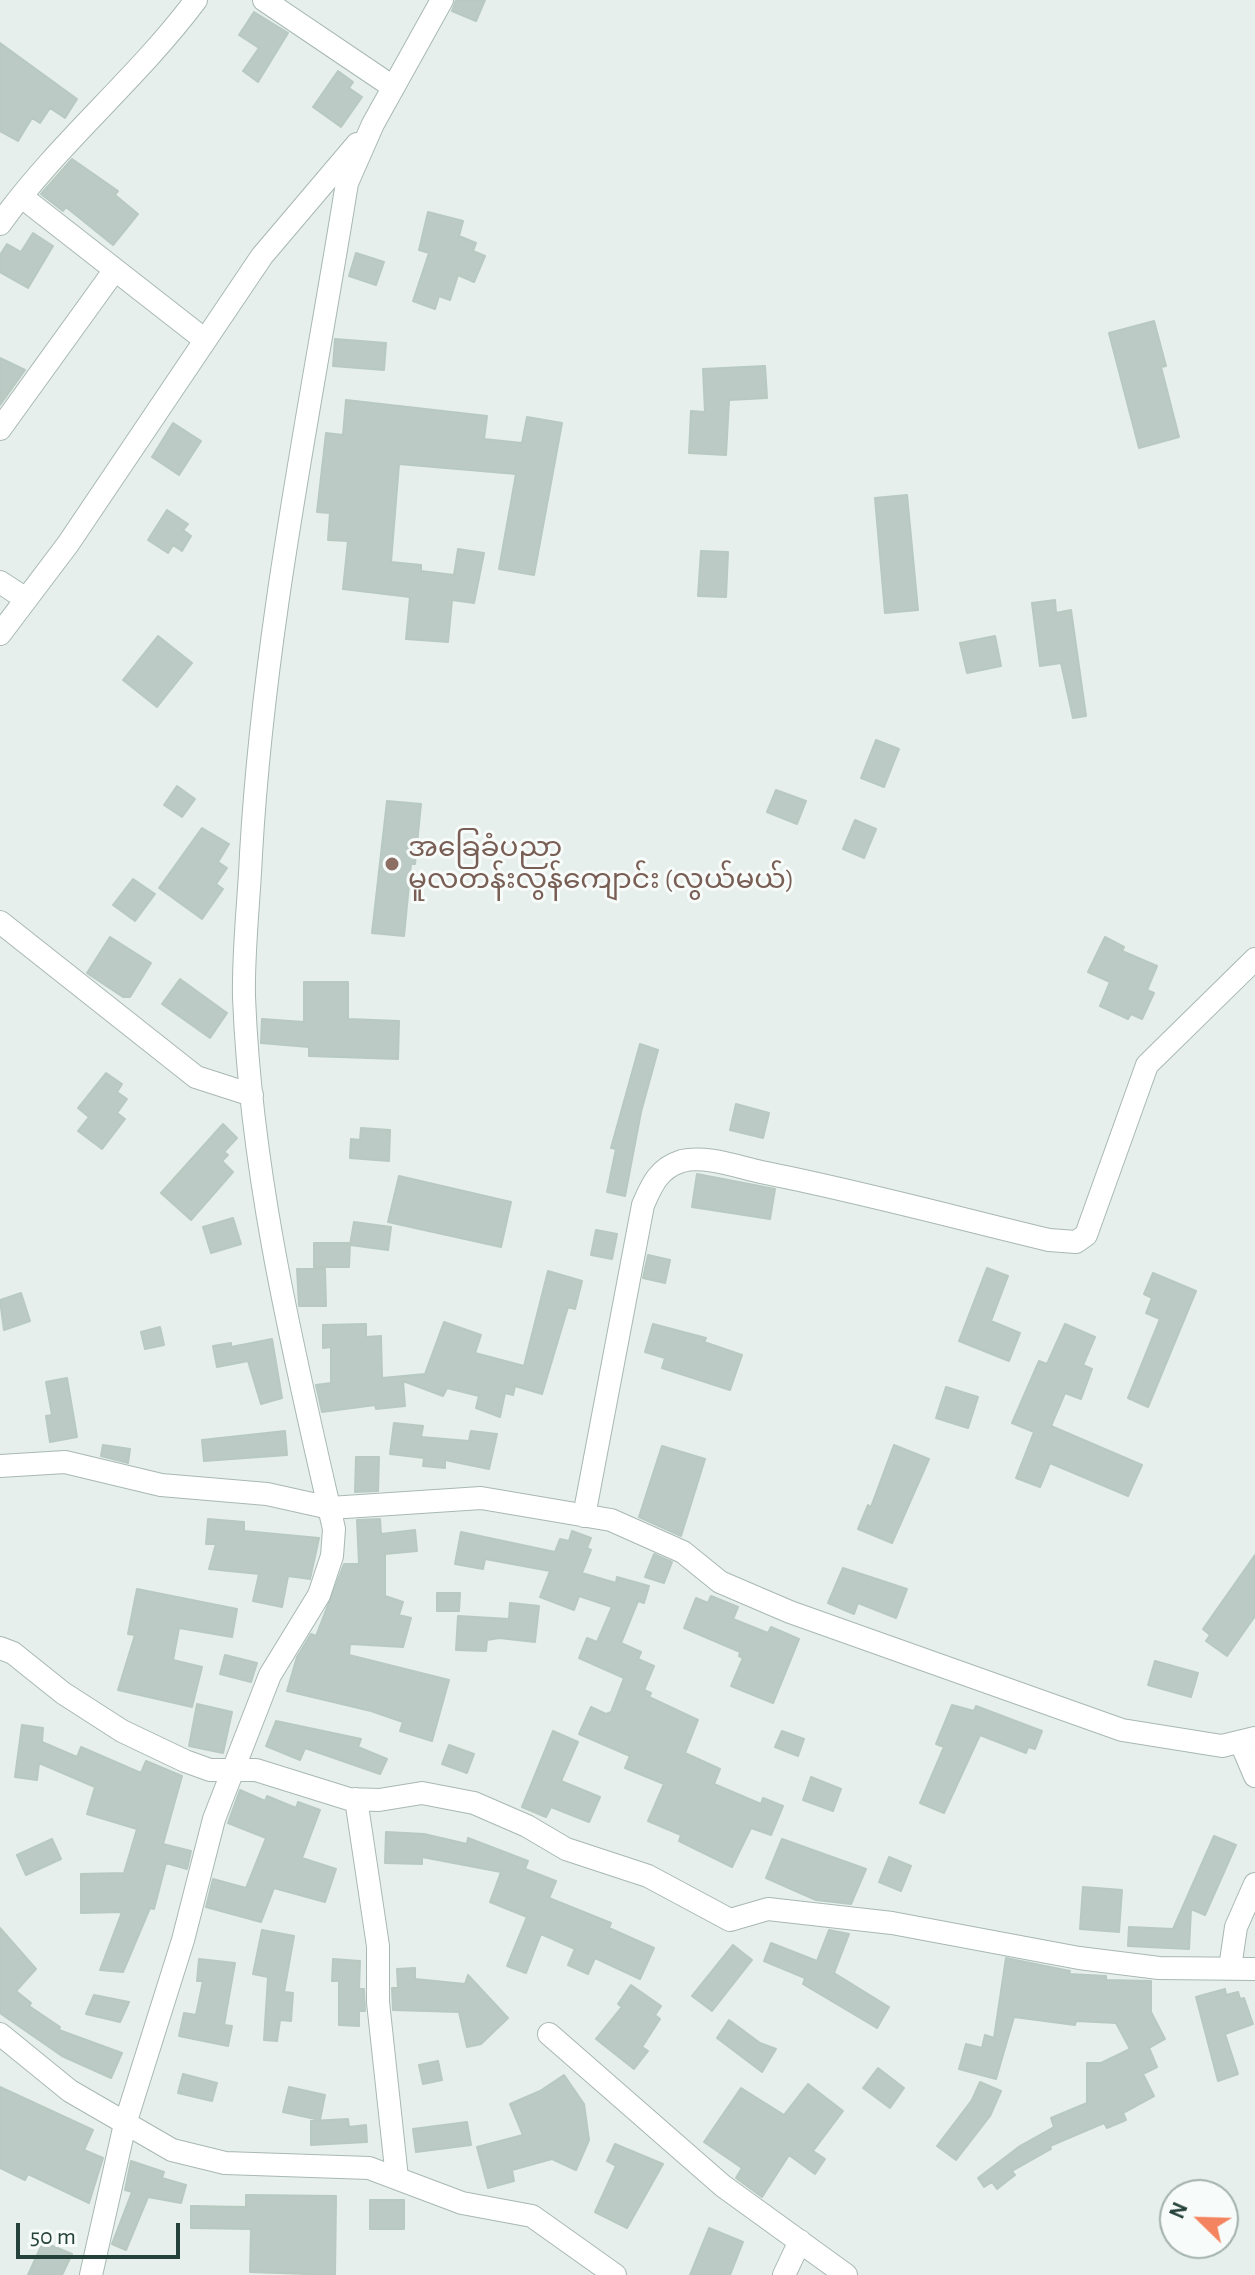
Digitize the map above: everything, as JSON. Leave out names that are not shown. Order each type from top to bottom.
[{"type":"street","points":[[0,224],[133,70],[168,38],[196,0]]},
{"type":"street","points":[[264,0],[393,87]]},
{"type":"street","points":[[91,2275],[125,2124],[183,1940],[214,1819],[270,1675],[319,1595],[332,1556],[334,1529],[274,1256],[258,1164],[244,996],[256,770],[273,616],[347,183],[373,124],[442,0]]},
{"type":"street","points":[[0,634],[68,544],[262,256],[373,124]]},
{"type":"street","points":[[22,197],[205,340]]},
{"type":"street","points":[[309,201],[322,203],[342,215]]},
{"type":"street","points":[[0,429],[114,271]]},
{"type":"street","points":[[0,582],[26,599]]},
{"type":"street","points":[[0,922],[196,1077],[252,1095]]},
{"type":"street","points":[[584,1516],[643,1205],[653,1180],[666,1167],[686,1160],[712,1162],[855,1190],[1049,1240],[1076,1242],[1086,1235],[1147,1065],[1255,959]]},
{"type":"street","points":[[0,1466],[65,1462],[161,1485],[267,1494],[330,1508],[481,1498],[611,1520],[683,1552],[720,1582],[790,1612],[1122,1730],[1222,1746],[1248,1740],[1255,1776]]},
{"type":"street","points":[[0,1648],[13,1653],[63,1693],[122,1731],[210,1770],[256,1770],[356,1799],[422,1793],[474,1803],[527,1826],[566,1849],[648,1876],[730,1920],[768,1909],[822,1914],[961,1935],[1079,1958],[1159,1968],[1255,1969]]},
{"type":"street","points":[[356,1799],[372,1899],[378,2002],[397,2178]]},
{"type":"street","points":[[1230,1968],[1236,1927],[1254,1888]]},
{"type":"street","points":[[0,2034],[70,2091],[172,2150],[225,2163],[369,2168],[462,2203],[532,2216],[615,2275]]},
{"type":"street","points":[[549,2034],[723,2186],[846,2275]]},
{"type":"street","points":[[784,2275],[800,2241]]},
{"type":"building","points":[[456,0],[485,0],[476,21],[452,11]]},
{"type":"building","points":[[254,12],[288,33],[258,82],[243,71],[259,48],[239,35]]},
{"type":"building","points":[[0,43],[77,99],[65,118],[50,108],[40,123],[32,118],[18,141],[0,131]]},
{"type":"building","points":[[338,71],[353,82],[349,88],[362,97],[341,127],[313,107]]},
{"type":"building","points":[[72,159],[118,191],[115,195],[138,214],[113,245],[66,207],[63,211],[41,194]]},
{"type":"building","points":[[428,212],[463,221],[459,236],[476,243],[473,251],[485,256],[474,282],[458,275],[450,300],[439,296],[435,309],[413,301],[429,253],[419,250]]},
{"type":"building","points":[[33,233],[53,246],[28,288],[0,272],[0,255],[7,244],[21,252]]},
{"type":"building","points":[[356,253],[384,262],[376,285],[349,276]]},
{"type":"building","points":[[1154,321],[1166,366],[1161,367],[1179,437],[1139,448],[1109,333]]},
{"type":"building","points":[[335,339],[386,343],[384,370],[333,366]]},
{"type":"building","points":[[0,358],[25,370],[0,405]]},
{"type":"building","points":[[765,366],[767,398],[729,400],[726,455],[689,453],[691,411],[705,412],[703,369]]},
{"type":"building","points":[[346,400],[487,416],[484,439],[522,443],[527,417],[562,423],[534,575],[499,569],[516,474],[399,464],[391,562],[421,565],[421,571],[454,575],[458,549],[484,553],[474,603],[452,600],[448,642],[406,639],[410,597],[343,589],[348,541],[328,540],[330,513],[317,512],[326,433],[343,435]]},
{"type":"building","points":[[173,423],[201,441],[179,475],[152,457]]},
{"type":"building","points":[[907,495],[918,610],[885,613],[875,498]]},
{"type":"building","points":[[167,510],[188,524],[183,530],[191,536],[182,551],[173,545],[168,553],[148,540]]},
{"type":"building","points":[[701,551],[728,552],[726,597],[698,596]]},
{"type":"building","points":[[1055,600],[1056,613],[1071,610],[1086,716],[1073,718],[1061,663],[1040,666],[1032,603]]},
{"type":"building","points":[[158,636],[192,663],[157,707],[123,680]]},
{"type":"building","points":[[995,636],[1001,666],[967,673],[960,643]]},
{"type":"building","points":[[876,740],[899,749],[884,787],[861,778]]},
{"type":"building","points":[[177,786],[195,799],[182,817],[164,805]]},
{"type":"building","points":[[776,790],[806,801],[797,824],[767,812]]},
{"type":"building","points":[[387,801],[421,804],[404,936],[372,933]]},
{"type":"building","points":[[855,820],[876,829],[864,858],[843,849]]},
{"type":"building","points":[[202,828],[229,844],[218,862],[227,868],[216,884],[223,889],[202,919],[159,888]]},
{"type":"building","points":[[133,879],[155,894],[135,921],[113,905]]},
{"type":"building","points":[[110,937],[151,963],[130,997],[123,997],[87,973]]},
{"type":"building","points":[[1105,937],[1124,947],[1122,951],[1157,966],[1147,990],[1154,993],[1142,1019],[1131,1014],[1128,1019],[1100,1006],[1110,982],[1088,972]]},
{"type":"building","points":[[180,979],[227,1013],[210,1038],[162,1004]]},
{"type":"building","points":[[304,982],[348,982],[348,1019],[399,1021],[398,1059],[309,1056],[309,1047],[261,1043],[262,1019],[304,1022]]},
{"type":"building","points":[[640,1044],[658,1050],[641,1112],[625,1196],[607,1192],[616,1149],[611,1148]]},
{"type":"building","points":[[106,1073],[122,1084],[117,1092],[127,1099],[117,1113],[125,1119],[102,1149],[78,1131],[89,1117],[78,1108]]},
{"type":"building","points":[[736,1104],[769,1113],[763,1138],[730,1130]]},
{"type":"building","points":[[223,1124],[237,1138],[224,1152],[228,1155],[222,1161],[233,1172],[191,1220],[161,1193]]},
{"type":"building","points":[[361,1128],[390,1130],[389,1161],[350,1158],[351,1139],[360,1140]]},
{"type":"building","points":[[697,1174],[775,1189],[770,1219],[692,1207]]},
{"type":"building","points":[[399,1176],[511,1202],[501,1247],[388,1222]]},
{"type":"building","points":[[233,1218],[241,1244],[211,1253],[203,1227]]},
{"type":"building","points":[[354,1222],[391,1227],[388,1250],[350,1245]]},
{"type":"building","points":[[596,1230],[617,1234],[612,1259],[591,1255]]},
{"type":"building","points":[[314,1243],[350,1243],[349,1267],[314,1267]]},
{"type":"building","points":[[648,1255],[670,1260],[665,1283],[643,1278]]},
{"type":"building","points":[[987,1268],[1008,1276],[991,1321],[1020,1333],[1009,1361],[959,1341]]},
{"type":"building","points":[[297,1269],[325,1269],[326,1306],[299,1306]]},
{"type":"building","points":[[548,1271],[582,1281],[575,1309],[568,1307],[542,1394],[515,1386],[513,1395],[505,1393],[500,1417],[476,1408],[479,1396],[447,1388],[443,1396],[403,1381],[405,1406],[376,1409],[375,1405],[322,1412],[316,1385],[331,1383],[331,1347],[323,1348],[323,1325],[366,1324],[366,1337],[381,1336],[382,1378],[425,1374],[444,1322],[481,1335],[475,1353],[524,1366]]},
{"type":"building","points":[[1153,1273],[1196,1291],[1148,1407],[1128,1398],[1160,1319],[1146,1313],[1152,1298],[1144,1294]]},
{"type":"building","points":[[21,1293],[30,1321],[4,1330],[0,1300]]},
{"type":"building","points":[[653,1324],[706,1338],[704,1342],[742,1355],[730,1390],[662,1368],[665,1358],[645,1352]]},
{"type":"building","points":[[1065,1324],[1095,1337],[1083,1365],[1092,1369],[1081,1399],[1065,1393],[1051,1426],[1142,1465],[1128,1496],[1050,1463],[1040,1487],[1016,1478],[1034,1432],[1012,1423],[1039,1361],[1047,1364]]},
{"type":"building","points":[[160,1327],[164,1345],[145,1349],[141,1332]]},
{"type":"building","points":[[272,1339],[282,1398],[261,1404],[248,1361],[217,1367],[213,1346],[231,1343],[231,1347]]},
{"type":"building","points":[[67,1378],[77,1437],[50,1442],[46,1416],[52,1415],[46,1382]]},
{"type":"building","points":[[946,1387],[978,1397],[968,1428],[936,1418]]},
{"type":"building","points":[[394,1423],[423,1426],[421,1437],[469,1441],[471,1431],[497,1434],[489,1469],[445,1460],[445,1468],[423,1466],[424,1458],[390,1454]]},
{"type":"building","points":[[285,1431],[287,1455],[204,1461],[202,1440]]},
{"type":"building","points":[[103,1445],[130,1449],[128,1463],[101,1456]]},
{"type":"building","points":[[894,1445],[929,1459],[892,1543],[858,1529],[868,1505],[871,1507]]},
{"type":"building","points":[[662,1446],[705,1459],[681,1536],[639,1517]]},
{"type":"building","points":[[356,1457],[379,1457],[378,1491],[355,1492]]},
{"type":"building","points":[[208,1519],[244,1522],[244,1531],[319,1538],[310,1579],[288,1576],[282,1607],[253,1601],[259,1574],[209,1569],[216,1544],[206,1544]]},
{"type":"building","points":[[380,1519],[381,1534],[415,1530],[417,1551],[385,1554],[385,1596],[403,1602],[399,1615],[411,1618],[403,1647],[350,1644],[349,1655],[449,1680],[432,1741],[400,1731],[403,1722],[287,1691],[297,1657],[311,1634],[316,1636],[344,1564],[359,1564],[357,1520]]},
{"type":"building","points":[[572,1531],[591,1538],[587,1548],[591,1550],[582,1573],[616,1583],[617,1577],[649,1586],[644,1603],[638,1601],[621,1643],[641,1652],[638,1659],[654,1666],[644,1690],[651,1693],[649,1697],[698,1720],[685,1753],[720,1769],[714,1784],[761,1804],[763,1798],[783,1806],[771,1835],[751,1828],[732,1867],[679,1841],[681,1835],[648,1821],[664,1784],[625,1768],[630,1756],[579,1734],[591,1707],[606,1714],[611,1712],[624,1678],[579,1658],[587,1638],[597,1642],[612,1607],[579,1596],[574,1610],[540,1597],[550,1571],[485,1559],[483,1569],[455,1564],[461,1532],[555,1552],[560,1539],[569,1541]]},
{"type":"building","points":[[654,1554],[672,1562],[664,1583],[645,1577]]},
{"type":"building","points":[[1255,1555],[1255,1616],[1227,1656],[1206,1641],[1210,1635],[1203,1629]]},
{"type":"building","points":[[843,1568],[907,1589],[896,1618],[858,1603],[854,1614],[828,1603]]},
{"type":"building","points":[[137,1589],[237,1609],[232,1637],[179,1628],[173,1660],[202,1667],[192,1707],[118,1690],[135,1635],[128,1634]]},
{"type":"building","points":[[437,1593],[460,1593],[459,1611],[437,1611]]},
{"type":"building","points":[[711,1596],[738,1607],[733,1619],[768,1633],[771,1627],[799,1639],[773,1703],[731,1686],[743,1658],[739,1656],[740,1652],[684,1628],[696,1598],[708,1603]]},
{"type":"building","points":[[510,1603],[539,1606],[535,1642],[499,1638],[487,1640],[486,1651],[456,1650],[458,1616],[509,1619]]},
{"type":"building","points":[[225,1655],[257,1663],[251,1682],[220,1674]]},
{"type":"building","points":[[1155,1661],[1198,1673],[1191,1697],[1148,1685]]},
{"type":"building","points":[[197,1704],[232,1712],[223,1753],[189,1746]]},
{"type":"building","points":[[952,1705],[974,1711],[976,1706],[1042,1731],[1035,1749],[1028,1747],[1026,1753],[980,1735],[944,1813],[920,1803],[944,1747],[936,1744]]},
{"type":"building","points":[[276,1721],[361,1739],[358,1747],[387,1759],[380,1774],[305,1748],[300,1760],[266,1746]]},
{"type":"building","points":[[22,1725],[43,1728],[42,1742],[77,1757],[81,1747],[141,1773],[146,1761],[182,1776],[163,1844],[191,1851],[187,1869],[166,1863],[154,1909],[150,1908],[123,1972],[100,1970],[122,1912],[81,1913],[81,1874],[124,1873],[137,1829],[87,1814],[95,1787],[39,1763],[37,1780],[15,1777]]},
{"type":"building","points":[[553,1731],[578,1742],[561,1781],[600,1797],[589,1822],[551,1807],[546,1817],[522,1807]]},
{"type":"building","points":[[782,1731],[804,1739],[798,1756],[775,1747]]},
{"type":"building","points":[[449,1745],[474,1754],[467,1773],[442,1764]]},
{"type":"building","points":[[811,1777],[841,1789],[833,1811],[803,1800]]},
{"type":"building","points":[[240,1790],[265,1801],[267,1796],[296,1808],[298,1802],[320,1810],[302,1858],[336,1869],[325,1902],[274,1888],[261,1922],[206,1907],[213,1879],[246,1888],[266,1838],[228,1823]]},
{"type":"building","points":[[386,1832],[424,1834],[467,1844],[468,1838],[528,1861],[525,1869],[556,1881],[549,1898],[611,1923],[609,1928],[654,1948],[640,1979],[595,1958],[588,1974],[568,1965],[575,1949],[541,1934],[526,1973],[507,1966],[527,1917],[490,1902],[501,1872],[422,1857],[422,1864],[385,1863]]},
{"type":"building","points":[[1214,1836],[1236,1845],[1205,1915],[1191,1909],[1189,1949],[1128,1946],[1129,1927],[1173,1929]]},
{"type":"building","points":[[52,1839],[61,1859],[26,1875],[17,1855]]},
{"type":"building","points":[[782,1839],[866,1869],[851,1904],[816,1900],[766,1878]]},
{"type":"building","points":[[889,1857],[911,1866],[901,1891],[879,1882]]},
{"type":"building","points":[[1083,1887],[1122,1890],[1119,1932],[1080,1929]]},
{"type":"building","points":[[0,1928],[36,1969],[16,1991],[31,2003],[29,2006],[60,2027],[59,2030],[122,2053],[111,2078],[62,2056],[0,2013]]},
{"type":"building","points":[[262,1930],[294,1936],[284,1992],[293,1993],[291,2021],[280,2020],[277,2041],[264,2040],[268,1977],[253,1974]]},
{"type":"building","points":[[829,1930],[849,1934],[834,1973],[889,2007],[877,2028],[803,1984],[805,1978],[764,1961],[771,1943],[817,1961]]},
{"type":"building","points":[[733,1945],[752,1960],[712,2011],[692,1996]]},
{"type":"building","points":[[1006,1958],[1070,1971],[1069,1974],[1106,1976],[1106,1980],[1151,1981],[1151,2012],[1165,2039],[1149,2048],[1157,2067],[1143,2074],[1154,2096],[1123,2113],[1126,2120],[1107,2128],[1104,2123],[1050,2146],[1051,2149],[1012,2171],[1015,2175],[997,2189],[992,2182],[984,2187],[978,2178],[1020,2146],[1054,2127],[1051,2118],[1087,2103],[1087,2063],[1101,2063],[1130,2049],[1116,2023],[1076,2021],[1075,2025],[1014,2017],[996,2079],[959,2069],[966,2044],[982,2048],[985,2035],[994,2038]]},
{"type":"building","points":[[199,1959],[235,1963],[224,2025],[232,2026],[228,2046],[179,2036],[184,2013],[196,2015],[203,1981],[197,1981]]},
{"type":"building","points":[[333,1959],[360,1961],[359,1989],[364,1989],[365,2011],[359,2011],[359,2026],[339,2025],[339,1981],[332,1981]]},
{"type":"building","points":[[415,1968],[415,1979],[465,1984],[468,1975],[508,2018],[481,2044],[467,2047],[459,2012],[393,2010],[392,1988],[398,1988],[397,1969]]},
{"type":"building","points":[[631,1985],[661,2006],[655,2015],[660,2019],[642,2047],[648,2051],[634,2069],[596,2039],[622,2007],[618,2004]]},
{"type":"building","points":[[1225,1989],[1226,1995],[1238,1992],[1240,1999],[1244,1998],[1253,2024],[1225,2034],[1238,2074],[1218,2081],[1196,1997]]},
{"type":"building","points":[[94,1995],[129,2002],[120,2022],[86,2014]]},
{"type":"building","points":[[729,2020],[760,2043],[776,2049],[762,2072],[717,2038]]},
{"type":"building","points":[[438,2061],[442,2080],[423,2084],[419,2065]]},
{"type":"building","points":[[878,2068],[904,2088],[890,2108],[863,2088]]},
{"type":"building","points":[[183,2074],[217,2083],[212,2101],[178,2093]]},
{"type":"building","points":[[564,2075],[584,2104],[589,2140],[576,2170],[552,2159],[512,2170],[514,2181],[488,2188],[477,2147],[523,2135],[510,2104],[540,2091]]},
{"type":"building","points":[[980,2082],[1001,2091],[990,2116],[956,2160],[937,2146],[972,2100]]},
{"type":"building","points":[[808,2084],[843,2111],[813,2151],[825,2159],[815,2174],[789,2155],[762,2197],[736,2178],[742,2168],[704,2142],[741,2088],[784,2115]]},
{"type":"building","points":[[0,2087],[93,2130],[84,2150],[103,2158],[89,2203],[28,2174],[25,2180],[0,2168]]},
{"type":"building","points":[[289,2087],[325,2095],[320,2120],[283,2112]]},
{"type":"building","points":[[348,2119],[349,2127],[366,2125],[367,2142],[311,2145],[311,2121]]},
{"type":"building","points":[[467,2122],[471,2145],[416,2152],[413,2129]]},
{"type":"building","points":[[615,2144],[663,2164],[627,2228],[595,2212],[616,2166],[607,2161]]},
{"type":"building","points":[[131,2161],[164,2172],[162,2178],[186,2185],[181,2203],[148,2197],[126,2250],[112,2244],[132,2192],[125,2190]]},
{"type":"building","points":[[246,2195],[336,2196],[335,2275],[250,2272],[251,2229],[191,2228],[191,2206],[246,2207]]},
{"type":"building","points":[[370,2200],[404,2200],[404,2229],[370,2229]]},
{"type":"building","points":[[709,2228],[743,2242],[730,2275],[690,2275]]},
{"type":"building","points":[[43,2242],[72,2254],[62,2275],[28,2275]]},
{"type":"place","name":"အခြေခံပညာ မူလတန်းလွန်ကျောင်း (လွယ်မယ်)","points":[[392,864]]}]
